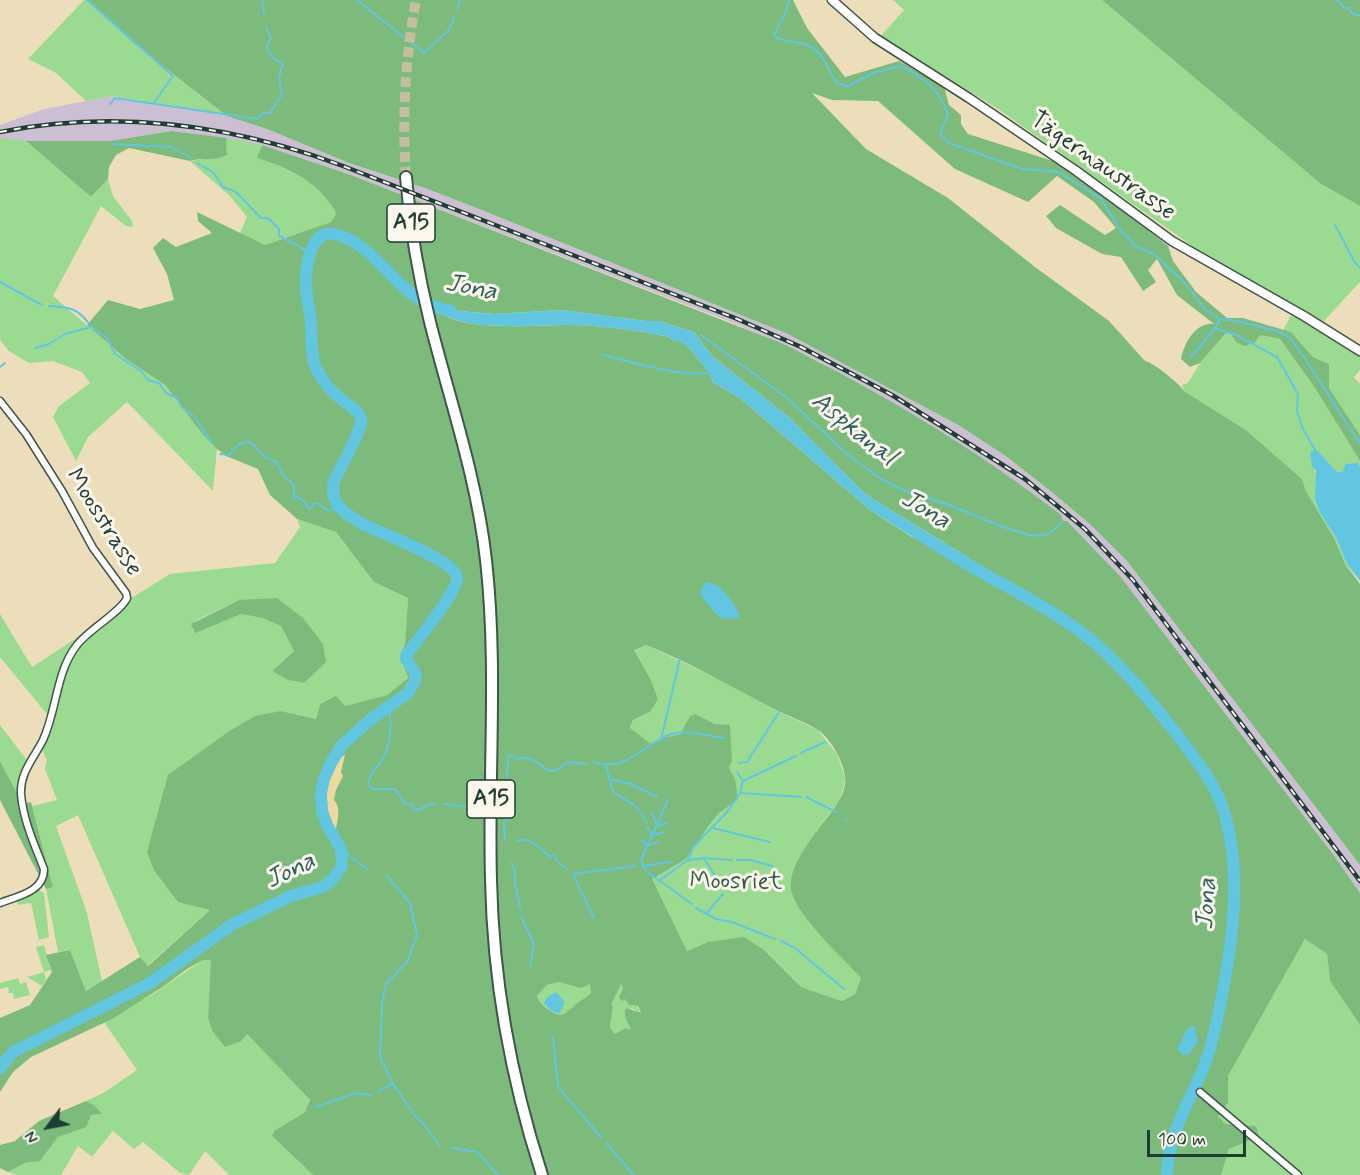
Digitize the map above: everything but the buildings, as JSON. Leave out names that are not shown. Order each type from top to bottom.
[{"type":"highway","name":"A15","points":[[406,177],[418,269],[430,324],[467,461],[486,555],[493,644],[490,846],[495,953],[511,1059],[527,1127],[542,1175]]},
{"type":"street","name":"Tägernaustrasse","points":[[832,0],[875,38],[1075,170],[1172,240],[1360,351]]},
{"type":"street","name":"Moosstrasse","points":[[0,401],[26,434],[86,535],[126,593],[127,598],[121,607],[86,634],[65,663],[51,719],[44,738],[25,770],[22,782],[23,804],[44,869],[44,876],[37,887],[0,903]]},
{"type":"street","points":[[1200,1092],[1298,1175]]},
{"type":"shaded area","points":[[113,96],[227,116],[267,129],[349,163],[479,209],[788,334],[960,426],[1007,457],[1053,493],[1092,526],[1127,561],[1360,865],[1360,893],[1120,576],[1067,521],[1063,521],[820,362],[736,324],[351,175],[262,145],[172,131],[110,141],[0,139],[0,125],[44,109]]},
{"type":"green space","points":[[84,0],[87,0],[132,42],[227,116],[113,96],[86,101],[56,73],[28,59]]},
{"type":"green space","points":[[87,0],[793,0],[807,28],[845,77],[899,61],[944,87],[949,105],[961,115],[961,124],[968,134],[1059,163],[1168,246],[1173,261],[1196,292],[1227,318],[1243,318],[1291,332],[1313,357],[1329,364],[1329,388],[1360,435],[1360,461],[1315,388],[1280,339],[1260,335],[1255,342],[1245,346],[1236,342],[1230,333],[1226,333],[1200,363],[1190,367],[1181,359],[1185,346],[1196,330],[1208,324],[1214,324],[1177,295],[1157,259],[1148,270],[1156,282],[1143,291],[1121,257],[1102,254],[1056,228],[1046,216],[1060,205],[1105,235],[1116,228],[1094,202],[1057,176],[1028,202],[955,169],[878,101],[832,100],[812,93],[866,149],[948,198],[1035,267],[1109,321],[1145,361],[1166,374],[1184,391],[1246,430],[1302,479],[1306,491],[1334,538],[1346,566],[1360,584],[1360,865],[1127,561],[1092,526],[1007,457],[960,426],[788,334],[425,188],[349,163],[267,129],[227,116],[132,42]]},
{"type":"green space","points":[[893,0],[1102,0],[1321,184],[1360,206],[1360,282],[1323,322],[1195,248],[998,109],[881,36],[904,10]]},
{"type":"green space","points":[[1102,0],[1360,0],[1360,206],[1321,184]]},
{"type":"green space","points":[[172,131],[226,138],[227,155],[190,161],[129,148],[116,155],[109,167],[108,179],[91,197],[26,141],[110,141]]},
{"type":"green space","points":[[226,138],[262,145],[258,158],[300,176],[319,190],[336,214],[331,222],[265,245],[240,233],[247,217],[230,196],[190,161],[227,156]]},
{"type":"green space","points":[[0,139],[26,141],[91,197],[108,179],[113,196],[132,221],[133,227],[126,226],[101,206],[53,296],[126,359],[165,385],[204,436],[217,449],[213,491],[127,402],[88,437],[76,461],[53,417],[59,406],[90,383],[82,372],[53,361],[29,363],[9,351],[0,340]]},
{"type":"green space","points":[[262,145],[351,175],[781,343],[818,361],[925,422],[1028,490],[1061,515],[1063,521],[1067,521],[1120,576],[1360,893],[1360,1025],[1330,981],[1327,954],[1305,939],[1228,1076],[1228,1103],[1218,1116],[1225,1124],[1256,1126],[1259,1136],[1229,1149],[1221,1175],[313,1175],[272,1136],[274,1131],[305,1112],[310,1100],[247,1034],[241,1041],[225,1047],[212,1031],[208,1017],[211,960],[203,960],[187,969],[112,1019],[31,1057],[13,1072],[0,1092],[0,1018],[30,1005],[52,972],[46,955],[70,950],[86,991],[140,957],[148,966],[210,910],[178,902],[154,870],[147,852],[168,775],[228,732],[255,716],[281,711],[316,719],[320,704],[336,696],[345,706],[387,695],[408,678],[400,656],[405,644],[408,598],[374,582],[336,532],[297,519],[270,495],[258,469],[226,456],[217,449],[204,436],[165,385],[126,359],[87,325],[108,300],[140,309],[174,300],[167,274],[153,248],[163,238],[176,247],[212,233],[198,221],[197,212],[265,245],[331,222],[336,214],[319,190],[300,176],[257,158]],"holes":[[[438,309],[494,314],[560,310],[659,321],[694,332],[712,356],[790,418],[863,492],[971,559],[912,537],[870,510],[741,399],[713,382],[692,351],[682,342],[669,337],[609,327],[481,325],[448,317]],[[646,645],[678,659],[813,727],[832,745],[844,770],[843,791],[836,806],[802,853],[794,869],[791,885],[796,903],[803,914],[861,978],[855,994],[842,1001],[801,987],[764,950],[744,937],[708,942],[687,951],[652,879],[686,859],[719,813],[738,800],[735,779],[729,768],[732,761],[730,725],[715,724],[695,714],[690,716],[680,734],[659,739],[652,745],[630,728],[633,720],[650,712],[658,699],[650,678],[634,650]],[[559,982],[581,988],[590,984],[591,993],[565,1014],[559,1015],[540,1003],[537,996],[547,985]],[[621,984],[623,988],[619,998],[623,1001],[625,999],[629,1005],[638,1006],[641,1013],[626,1008],[625,1017],[631,1030],[626,1028],[615,1034],[610,1028],[612,1003]]]},
{"type":"green space","points":[[1293,312],[1360,354],[1360,370],[1354,377],[1360,384],[1360,435],[1329,388],[1329,364],[1313,357],[1291,332],[1283,330]]},
{"type":"green space","points":[[1226,333],[1230,333],[1236,342],[1260,335],[1280,339],[1315,388],[1360,461],[1360,466],[1358,463],[1342,472],[1337,472],[1319,452],[1315,469],[1317,482],[1315,499],[1347,564],[1360,584],[1346,566],[1334,538],[1306,491],[1302,479],[1246,430],[1184,391],[1182,385],[1188,383],[1200,363]]},
{"type":"green space","points":[[297,519],[336,532],[374,582],[408,598],[405,644],[400,656],[408,678],[387,695],[345,706],[335,697],[320,704],[316,719],[281,711],[211,909],[147,966],[140,957],[78,815],[56,826],[87,913],[102,981],[86,991],[70,950],[58,952],[46,889],[53,887],[32,806],[57,800],[45,769],[47,760],[40,746],[51,719],[0,657],[0,614],[32,667],[98,624],[127,598],[133,597],[170,574],[275,563],[300,527]],"holes":[[[239,600],[323,644],[304,683],[288,680],[272,671],[294,651],[281,626],[262,618],[241,614],[192,625],[197,620]]]},
{"type":"green space","points":[[277,598],[303,618],[323,644],[326,662],[304,683],[288,680],[272,671],[294,651],[281,626],[262,618],[241,614],[195,633],[191,624],[239,600]]},
{"type":"green space","name":"Moosriet","points":[[646,645],[727,683],[773,709],[818,730],[837,754],[845,777],[844,786],[839,801],[816,831],[815,927],[861,978],[855,994],[842,1001],[801,987],[764,950],[708,942],[687,951],[651,879],[686,859],[719,813],[738,800],[729,768],[731,763],[715,724],[695,714],[690,716],[680,734],[659,739],[652,745],[630,729],[633,720],[650,712],[650,678],[634,650]]},
{"type":"green space","points":[[0,725],[29,763],[25,770],[23,804],[0,761]]},
{"type":"green space","points":[[0,761],[23,804],[31,802],[53,887],[46,889],[0,800]]},
{"type":"green space","points":[[39,890],[44,893],[49,937],[39,940],[31,903],[18,905],[16,900]]},
{"type":"green space","points":[[1305,939],[1327,954],[1330,981],[1360,1025],[1360,1175],[1221,1175],[1229,1149],[1255,1126],[1225,1124],[1218,1116],[1228,1103],[1228,1076]]},
{"type":"green space","points":[[44,945],[51,970],[44,972],[36,947]]},
{"type":"green space","points":[[203,960],[212,960],[208,1016],[212,1031],[225,1047],[247,1034],[310,1100],[305,1112],[274,1131],[272,1136],[313,1175],[229,1175],[205,1151],[189,1175],[180,1173],[143,1142],[134,1149],[113,1131],[92,1157],[78,1146],[61,1175],[16,1175],[8,1172],[25,1163],[40,1161],[58,1137],[69,1132],[91,1115],[101,1114],[94,1105],[86,1101],[105,1092],[137,1070],[104,1022],[153,994]]},
{"type":"green space","points":[[44,972],[46,980],[42,986],[27,977]]},
{"type":"green space","points":[[18,978],[20,984],[26,982],[30,995],[14,999],[8,987],[0,989],[0,983]]},
{"type":"green space","points":[[559,982],[591,984],[591,993],[568,1012],[559,1015],[551,1012],[537,996],[547,985]]},
{"type":"green space","points":[[621,983],[623,988],[621,992],[629,1005],[637,1006],[641,1014],[631,1008],[632,1031],[615,1034],[609,1028],[612,1003]]},
{"type":"green space","points":[[86,1101],[94,1105],[102,1114],[91,1115],[86,1127],[58,1137],[40,1161],[25,1163],[8,1172],[0,1168],[0,1145],[15,1141],[39,1121]]},
{"type":"sand","points":[[345,755],[341,772],[343,776],[334,800],[338,806],[338,813],[336,829],[333,829],[327,819],[326,795],[322,778],[329,766]]},
{"type":"water","points":[[437,309],[494,314],[560,310],[659,321],[694,332],[712,356],[790,418],[863,492],[971,559],[977,570],[962,568],[870,510],[741,399],[713,382],[692,351],[682,342],[669,337],[597,326],[481,325],[448,317]]},
{"type":"water","points":[[1315,449],[1337,472],[1342,472],[1346,464],[1358,463],[1360,466],[1360,581],[1347,564],[1336,538],[1319,511],[1315,499],[1316,470],[1312,467],[1310,453]]},
{"type":"water","points":[[706,582],[722,589],[740,615],[738,618],[720,617],[708,605],[700,592]]},
{"type":"water","points":[[556,992],[565,1002],[559,1014],[550,1010],[544,1003],[547,997]]},
{"type":"water","points":[[1191,1025],[1196,1028],[1195,1032],[1199,1041],[1188,1055],[1183,1055],[1177,1049]]},
{"type":"waterway","points":[[87,0],[173,76],[153,104]]},
{"type":"waterway","points":[[262,0],[264,14]]},
{"type":"waterway","points":[[357,0],[424,53],[449,30],[454,18]]},
{"type":"waterway","points":[[457,9],[460,0]]},
{"type":"waterway","points":[[789,0],[774,36],[802,43],[816,50],[837,83],[848,86],[873,73],[901,66],[924,80],[940,97],[948,114],[940,134],[949,143],[1022,169],[1059,172],[1101,199],[1119,228],[1135,246],[1154,254],[1185,283],[1205,309],[1220,319],[1280,332],[1289,337],[1360,444]]},
{"type":"waterway","points":[[1336,0],[1344,8],[1349,8],[1353,14],[1360,16]]},
{"type":"waterway","points":[[110,104],[115,98],[257,119],[264,113],[270,113],[282,94],[279,78],[283,63],[273,58],[268,51],[267,44],[271,38],[266,28]]},
{"type":"waterway","points":[[113,144],[172,147],[191,158]]},
{"type":"waterway","points":[[197,163],[213,172],[223,187],[236,192],[261,218],[268,218],[279,229],[279,236],[311,255]]},
{"type":"waterway","points":[[1335,225],[1360,268]]},
{"type":"waterway","name":"Jona","points":[[0,1068],[13,1052],[150,983],[233,924],[291,896],[323,887],[333,879],[342,866],[341,849],[322,811],[321,793],[324,779],[342,745],[370,720],[408,693],[416,674],[406,659],[407,654],[444,605],[457,578],[444,563],[363,524],[340,508],[336,502],[334,482],[358,432],[361,419],[356,410],[327,386],[314,363],[306,286],[311,251],[320,237],[327,234],[335,234],[351,240],[416,297],[432,306],[451,311]]},
{"type":"waterway","points":[[0,282],[42,305]]},
{"type":"waterway","points":[[49,306],[77,312],[90,325]]},
{"type":"waterway","points":[[1191,357],[1220,319]]},
{"type":"waterway","points":[[36,348],[49,344],[65,334],[91,327],[106,337],[115,354],[141,371],[148,380],[159,383],[166,393],[177,398],[181,406],[196,419],[212,443]]},
{"type":"waterway","points":[[1215,328],[1236,335],[1277,357],[1298,394],[1297,411],[1302,427],[1315,450]]},
{"type":"waterway","name":"Aspkanal","points":[[701,335],[787,398],[847,454],[881,479],[905,491],[1032,536],[1049,534],[1063,521]]},
{"type":"waterway","points":[[602,355],[672,371],[700,374],[711,372]]},
{"type":"waterway","points":[[0,367],[5,363]]},
{"type":"waterway","points":[[220,454],[229,455],[240,444],[250,442],[265,457],[276,462],[283,475],[294,485],[294,499],[297,497],[302,500],[310,509],[315,503],[329,511],[338,506]]},
{"type":"waterway","name":"Jona","points":[[964,562],[1064,620],[1118,664],[1179,737],[1206,774],[1225,815],[1234,867],[1230,947],[1210,1047],[1203,1069],[1175,1133],[1168,1160],[1167,1175]]},
{"type":"waterway","points":[[661,740],[680,658]]},
{"type":"waterway","points":[[389,707],[389,741],[385,754],[369,778],[368,784],[372,789],[395,789],[404,803],[413,805],[414,809],[418,810],[435,804]]},
{"type":"waterway","points":[[739,763],[747,762],[779,712]]},
{"type":"waterway","points":[[594,762],[616,764],[625,761],[671,734],[691,733],[724,738]]},
{"type":"waterway","points":[[801,753],[825,742]]},
{"type":"waterway","points":[[506,809],[508,756],[533,760],[550,771],[560,768],[567,762],[586,764]]},
{"type":"waterway","points":[[659,881],[688,860],[694,846],[728,811],[740,793],[743,781],[796,756]]},
{"type":"waterway","points":[[606,766],[613,792],[636,807],[646,822]]},
{"type":"waterway","points":[[737,772],[743,781]]},
{"type":"waterway","points":[[609,779],[631,784],[657,797]]},
{"type":"waterway","points":[[741,793],[801,797]]},
{"type":"waterway","points":[[806,797],[836,812]]},
{"type":"waterway","points":[[668,800],[641,860],[646,871],[692,904]]},
{"type":"waterway","points":[[444,804],[471,807]]},
{"type":"waterway","points":[[505,809],[508,810],[510,817],[504,823],[505,840]]},
{"type":"waterway","points":[[652,812],[656,823]]},
{"type":"waterway","points":[[656,826],[667,823]]},
{"type":"waterway","points":[[647,827],[652,835],[664,832]]},
{"type":"waterway","points":[[713,828],[770,842]]},
{"type":"waterway","points":[[642,839],[647,847]]},
{"type":"waterway","points":[[517,841],[526,840],[534,844],[549,856],[555,856],[557,861],[567,869]]},
{"type":"waterway","points":[[649,845],[658,842]]},
{"type":"waterway","points":[[341,849],[368,870]]},
{"type":"waterway","points":[[690,860],[704,858],[732,860]]},
{"type":"waterway","points":[[704,859],[716,877]]},
{"type":"waterway","points":[[737,860],[751,860],[772,866]]},
{"type":"waterway","points":[[643,866],[670,862]]},
{"type":"waterway","points":[[511,863],[515,871],[520,909]]},
{"type":"waterway","points":[[594,918],[573,874],[635,866]]},
{"type":"waterway","points":[[387,876],[410,903],[417,935],[407,962],[386,984],[382,1003],[380,1057],[393,1084],[440,1146]]},
{"type":"waterway","points":[[706,914],[723,894]]},
{"type":"waterway","points":[[696,908],[716,919],[732,922],[775,939]]},
{"type":"waterway","points":[[521,916],[534,944],[530,966]]},
{"type":"waterway","points":[[781,941],[795,948],[844,989]]},
{"type":"waterway","points":[[553,1037],[558,1087],[601,1137]]},
{"type":"waterway","points":[[378,1091],[393,1084]]},
{"type":"waterway","points":[[316,1107],[356,1093],[371,1095]]},
{"type":"waterway","points":[[606,1143],[634,1175]]},
{"type":"waterway","points":[[451,1148],[477,1152],[498,1175]]},
{"type":"tunnel","points":[[406,177],[405,88],[416,0]]},
{"type":"railway","points":[[0,132],[44,125],[131,122],[217,131],[301,152],[343,166],[735,318],[801,347],[892,395],[1025,479],[1085,529],[1133,580],[1360,881]]}]
